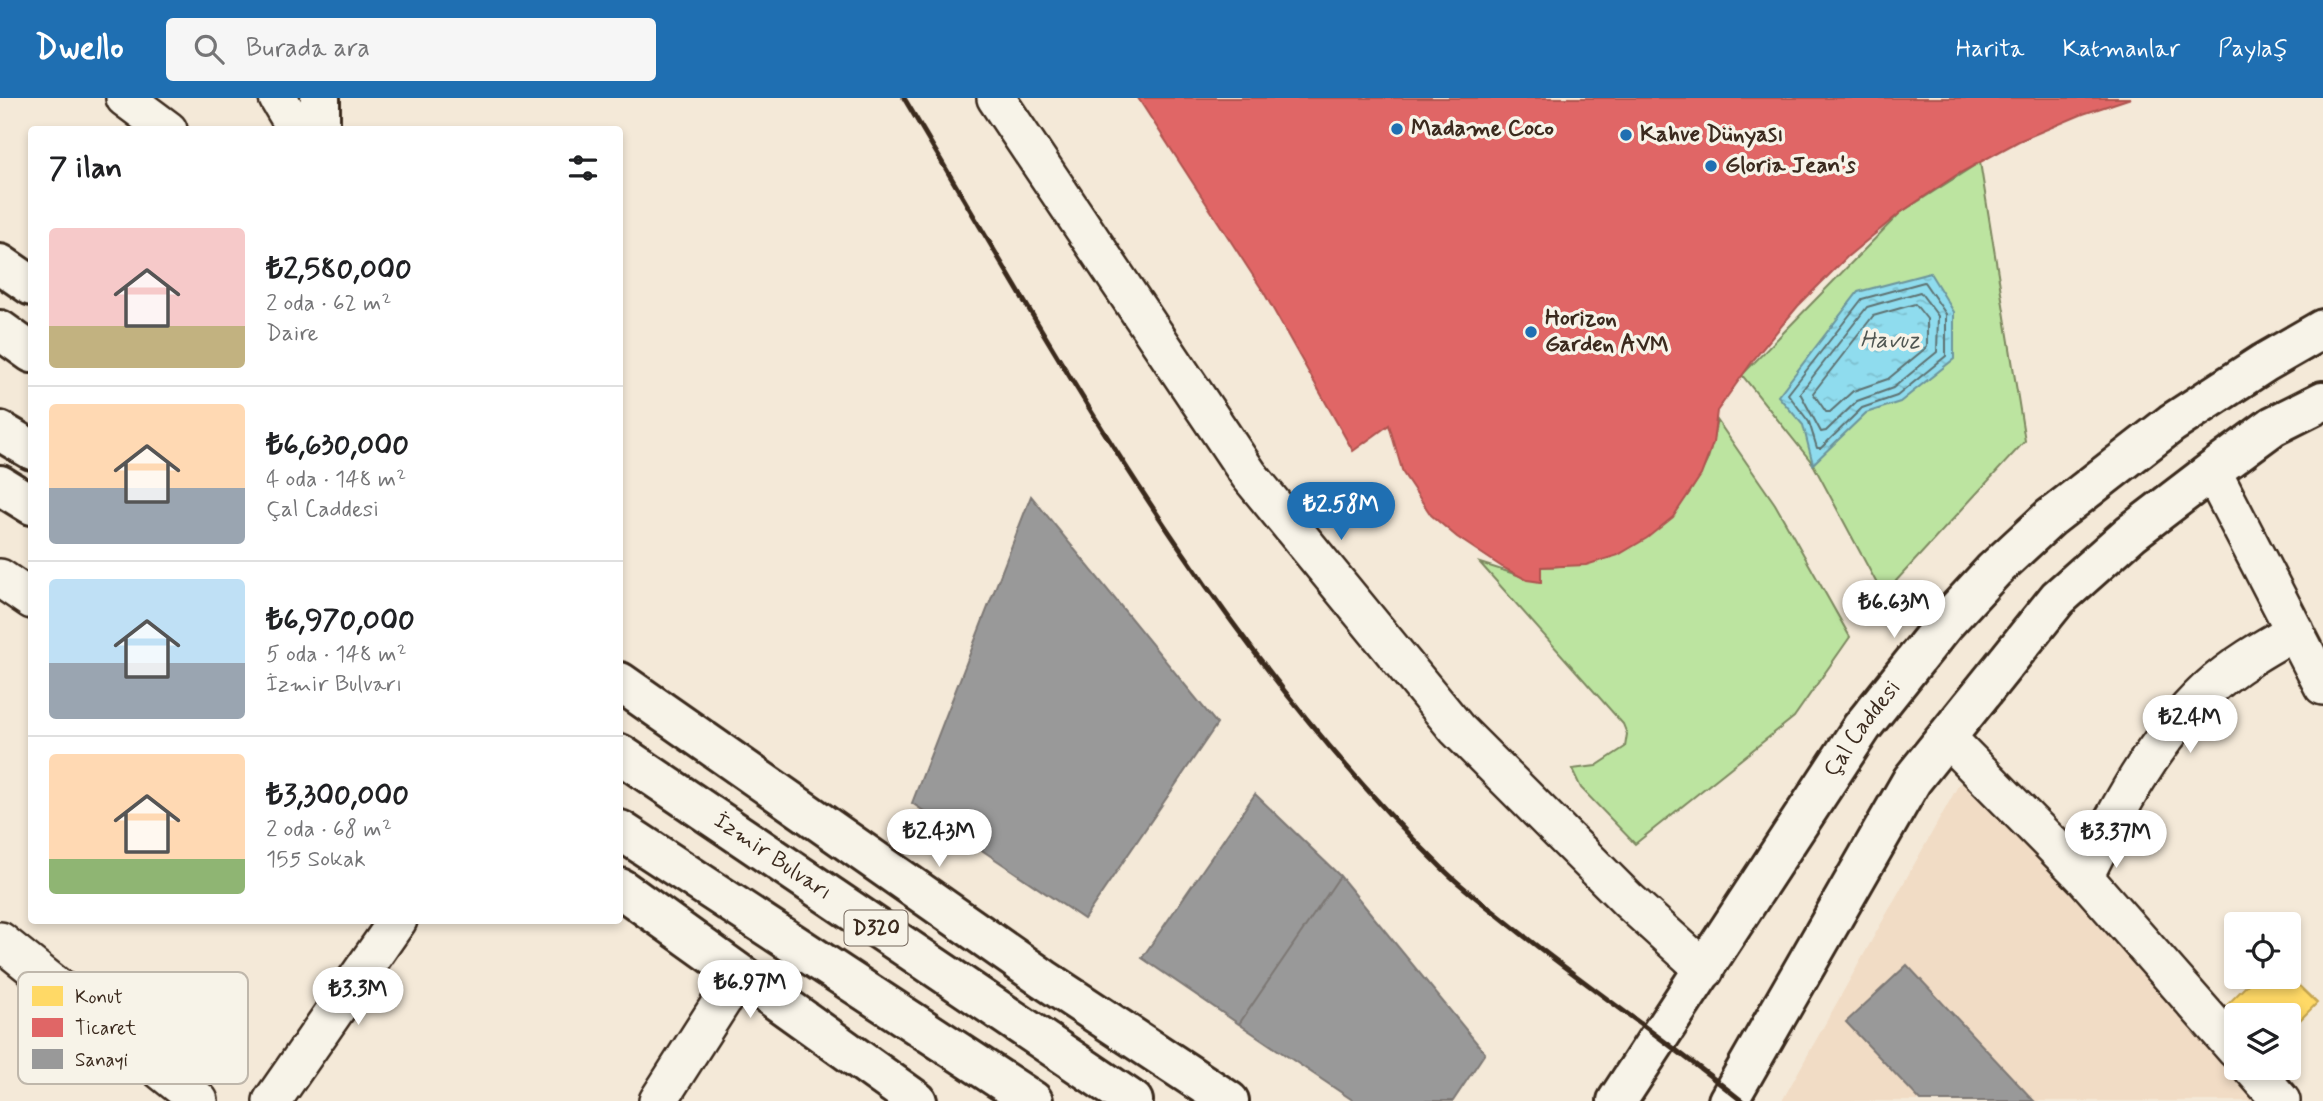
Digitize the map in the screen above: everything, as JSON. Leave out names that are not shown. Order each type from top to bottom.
[{"type":"main road","points":[[320,98],[320,126]]},
{"type":"main road","points":[[0,264],[28,283]]},
{"type":"main road","name":"Çal Caddesi","points":[[1617,1101],[1862,727],[1945,623],[1994,570],[2050,518],[2172,423],[2264,363],[2323,329]]},
{"type":"main road","points":[[0,330],[28,350]]},
{"type":"main road","points":[[1728,1101],[1912,780],[2058,598],[2131,533],[2273,426],[2323,401]]},
{"type":"main road","points":[[0,431],[28,448]]},
{"type":"main road","points":[[0,485],[28,502]]},
{"type":"main road","points":[[623,684],[1044,979],[1229,1101]]},
{"type":"main road","name":"İzmir Bulvarı","points":[[623,756],[1133,1101]]},
{"type":"main road","name":"D320","points":[[623,832],[1032,1101]]},
{"type":"main road","points":[[623,890],[738,976],[917,1101]]},
{"type":"street","points":[[125,98],[163,126]]},
{"type":"street","points":[[278,98],[295,126]]},
{"type":"street","points":[[996,98],[1249,475],[1457,729],[1628,900],[1705,970]]},
{"type":"street","points":[[2213,471],[2323,686]]},
{"type":"street","points":[[0,578],[28,597]]},
{"type":"street","points":[[2084,877],[2136,780],[2206,691],[2254,654],[2295,631]]},
{"type":"street","points":[[1945,737],[2084,877],[2224,1036]]},
{"type":"street","points":[[272,1101],[395,924]]},
{"type":"street","points":[[0,941],[39,972]]},
{"type":"street","points":[[658,1101],[738,976]]},
{"type":"street","points":[[2263,1080],[2281,1101]]},
{"type":"street","points":[[178,1084],[199,1101]]},
{"type":"shaded area","points":[[1968,768],[2224,1049],[2224,1080],[2252,1080],[2271,1101],[1782,1101]]},
{"type":"green space","points":[[1980,162],[2025,441],[1883,595],[1813,464],[1742,375],[1900,213]]},
{"type":"green space","points":[[1717,420],[1775,504],[1850,637],[1794,717],[1635,844],[1581,788],[1572,769],[1596,766],[1625,747],[1627,734],[1623,724],[1480,563],[1540,582],[1541,567],[1594,560],[1640,540],[1679,506],[1694,485],[1709,456]]},
{"type":"water","name":"Havuz","points":[[1930,273],[1954,312],[1954,359],[1900,402],[1866,413],[1813,464],[1803,425],[1778,396],[1858,292]]},
{"type":"building: Konut","points":[[2301,988],[2317,1003],[2301,1019],[2301,1003],[2229,1003],[2243,989]]},
{"type":"building: Ticaret","name":"Horizon Garden AVM","points":[[1138,98],[2131,98],[2083,114],[2019,141],[1958,174],[1900,213],[1847,257],[1798,306],[1754,359],[1717,411],[1713,443],[1701,475],[1673,517],[1647,538],[1618,555],[1586,565],[1541,567],[1541,582],[1527,580],[1502,567],[1457,537],[1431,515],[1403,473],[1389,425],[1353,451],[1263,291]]},
{"type":"building: Sanayi","points":[[1031,496],[1217,724],[1084,919],[912,803]]},
{"type":"building: Sanayi","points":[[1255,794],[1340,876],[1239,1024],[1142,958]]},
{"type":"building: Sanayi","points":[[1340,876],[1485,1053],[1453,1101],[1354,1101],[1239,1024]]},
{"type":"building: Sanayi","points":[[1907,965],[2034,1101],[1921,1101],[1846,1022]]},
{"type":"railway","points":[[904,98],[1085,402],[1149,502],[1215,599],[1286,693],[1361,783],[1451,876],[1475,897],[1742,1101]]},
{"type":"place","name":"Madame Coco","points":[[1397,129]]},
{"type":"place","name":"Kahve Dünyası","points":[[1626,135]]},
{"type":"place","name":"Gloria Jean's","points":[[1711,166]]},
{"type":"place","name":"Horizon Garden AVM","points":[[1531,332]]}]
